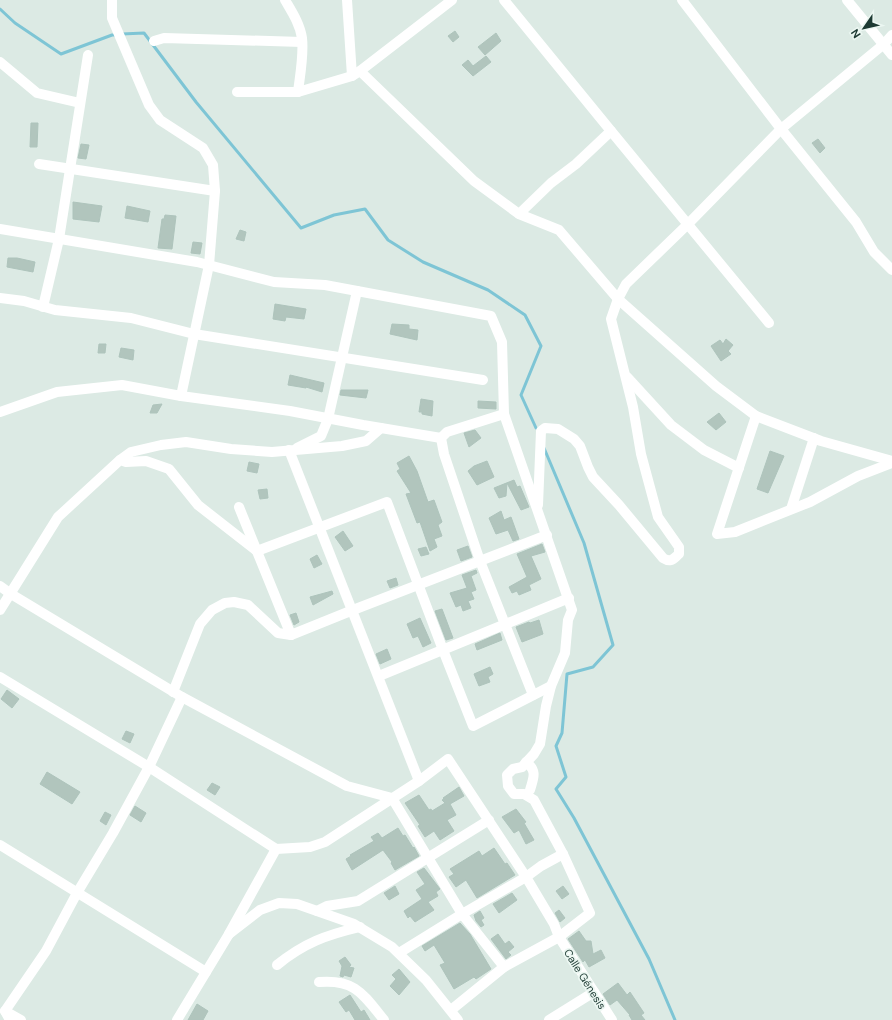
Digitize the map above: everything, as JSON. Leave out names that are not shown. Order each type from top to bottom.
[{"type":"street","points":[[112,0],[112,18],[149,105],[160,120],[203,148],[213,165],[215,191],[209,265],[181,396]]},
{"type":"street","points":[[285,0],[296,19],[302,42],[298,92]]},
{"type":"street","points":[[347,0],[356,73],[474,181],[519,214],[559,230],[618,299],[716,386],[756,416],[814,438],[892,462]]},
{"type":"street","points":[[237,92],[298,92],[356,73],[452,0]]},
{"type":"street","points":[[504,0],[769,323]]},
{"type":"street","points":[[682,0],[781,129],[856,222],[874,252],[892,270]]},
{"type":"street","points":[[847,0],[892,55]]},
{"type":"street","points":[[538,511],[540,431],[545,428],[558,429],[570,436],[580,446],[593,477],[619,505],[663,558],[672,561],[679,554],[679,547],[658,518],[641,454],[633,407],[611,319],[618,299],[626,284],[688,224],[781,129],[884,44],[892,35]]},
{"type":"street","points":[[154,40],[164,38],[302,42]]},
{"type":"street","points":[[43,307],[59,239],[88,55]]},
{"type":"street","points":[[0,62],[37,93],[80,103]]},
{"type":"street","points":[[519,214],[552,182],[576,164],[611,131]]},
{"type":"street","points":[[39,164],[215,191]]},
{"type":"street","points":[[0,229],[209,265],[274,282],[325,285],[491,316],[502,342],[504,414],[572,610],[568,620],[565,653],[551,686],[540,744],[534,754],[522,767],[513,769],[507,774],[508,786],[514,794],[524,794],[534,800],[563,854],[590,913],[559,937],[504,967],[451,1010]]},
{"type":"street","points":[[291,450],[321,436],[328,419],[357,291]]},
{"type":"street","points":[[0,298],[24,301],[55,310],[131,318],[194,334],[483,380]]},
{"type":"street","points":[[625,376],[671,425],[704,450],[739,468]]},
{"type":"street","points":[[0,412],[57,392],[122,385],[181,396],[290,411],[441,438]]},
{"type":"street","points":[[441,438],[447,432],[504,414]]},
{"type":"street","points":[[756,416],[717,534],[735,532],[810,502],[858,476],[892,462]]},
{"type":"street","points":[[0,610],[58,517],[120,460],[131,452],[161,445],[186,442],[231,449],[272,452],[342,446],[366,440],[381,428]]},
{"type":"street","points":[[441,438],[444,454],[480,561],[533,695]]},
{"type":"street","points":[[791,509],[814,438]]},
{"type":"street","points":[[0,677],[149,767],[276,849],[310,847],[325,842],[419,781],[291,450]]},
{"type":"street","points":[[120,460],[126,462],[146,461],[169,470],[198,505],[256,551]]},
{"type":"street","points":[[256,551],[387,502],[473,726],[551,686]]},
{"type":"street","points":[[239,507],[291,635]]},
{"type":"street","points":[[21,1020],[5,1013],[46,952],[77,893],[113,833],[149,767],[178,695],[200,624],[212,610],[225,603],[234,602],[248,605],[278,633],[291,635],[547,535]]},
{"type":"street","points":[[0,586],[178,695],[347,786],[392,798],[462,914],[504,967]]},
{"type":"street","points":[[379,676],[569,598]]},
{"type":"street","name":"Calle Génesis","points":[[419,781],[448,759],[526,877],[554,924],[559,937],[612,1020]]},
{"type":"street","points":[[526,762],[532,766],[534,774],[530,790]]},
{"type":"street","points":[[317,911],[327,906],[358,901],[489,820]]},
{"type":"street","points":[[0,845],[206,972]]},
{"type":"street","points":[[177,1020],[229,934],[276,849]]},
{"type":"street","points":[[399,953],[563,854]]},
{"type":"street","points":[[229,934],[260,910],[279,903],[297,904],[360,927],[399,953],[426,980],[458,1020]]},
{"type":"street","points":[[277,966],[293,952],[311,942],[336,933],[360,927]]},
{"type":"street","points":[[319,982],[332,981],[348,984],[362,993],[384,1020]]},
{"type":"street","points":[[548,1020],[594,992]]},
{"type":"building","points":[[455,31],[459,37],[453,42],[448,36]]},
{"type":"building","points":[[496,33],[501,41],[485,55],[478,47]]},
{"type":"building","points":[[486,56],[491,62],[473,76],[462,65],[468,60],[473,66]]},
{"type":"building","points":[[31,123],[38,123],[37,147],[30,147]]},
{"type":"building","points":[[818,139],[825,148],[820,153],[812,143]]},
{"type":"building","points":[[81,144],[89,145],[86,159],[78,158]]},
{"type":"building","points":[[73,202],[102,206],[99,222],[73,219]]},
{"type":"building","points":[[127,206],[150,211],[148,222],[125,218]]},
{"type":"building","points":[[165,215],[176,216],[172,249],[158,248],[162,219],[164,219]]},
{"type":"building","points":[[240,230],[246,232],[244,241],[236,239]]},
{"type":"building","points":[[193,242],[202,243],[200,254],[191,253]]},
{"type":"building","points":[[8,258],[17,258],[35,262],[33,272],[7,267]]},
{"type":"building","points":[[275,304],[306,309],[304,319],[286,317],[285,321],[273,319]]},
{"type":"building","points":[[392,324],[409,325],[409,329],[418,330],[417,340],[390,334]]},
{"type":"building","points":[[726,339],[733,345],[728,351],[731,354],[721,361],[711,346],[720,340],[723,344]]},
{"type":"building","points":[[99,344],[106,344],[105,353],[98,353]]},
{"type":"building","points":[[121,348],[134,350],[133,360],[119,357]]},
{"type":"building","points":[[290,375],[324,383],[322,392],[306,387],[288,385]]},
{"type":"building","points":[[341,390],[368,390],[366,398],[340,395]]},
{"type":"building","points":[[421,399],[433,401],[432,416],[419,412]]},
{"type":"building","points":[[478,401],[496,402],[496,409],[478,408]]},
{"type":"building","points":[[162,404],[157,413],[150,413],[153,405]]},
{"type":"building","points":[[719,413],[726,422],[716,430],[707,422]]},
{"type":"building","points":[[475,430],[481,438],[469,447],[464,433]]},
{"type":"building","points":[[770,451],[784,456],[768,493],[757,489]]},
{"type":"building","points":[[409,456],[417,471],[428,502],[434,500],[442,522],[438,525],[442,536],[434,539],[437,547],[430,551],[420,522],[417,523],[406,494],[411,493],[397,471],[400,469],[397,463]]},
{"type":"building","points":[[487,461],[494,477],[477,485],[468,471],[474,466]]},
{"type":"building","points":[[249,462],[259,464],[257,473],[247,471]]},
{"type":"building","points":[[514,480],[517,487],[520,486],[529,507],[521,510],[507,483],[506,496],[499,498],[494,488]]},
{"type":"building","points":[[267,489],[268,498],[260,499],[258,490]]},
{"type":"building","points":[[501,511],[504,520],[511,517],[519,539],[513,541],[508,530],[496,534],[489,518]]},
{"type":"building","points":[[343,531],[353,546],[345,551],[335,537]]},
{"type":"building","points":[[542,544],[545,552],[531,556],[541,579],[529,585],[531,590],[519,595],[517,591],[512,593],[509,587],[527,577],[517,554]]},
{"type":"building","points":[[468,546],[472,557],[461,561],[457,550]]},
{"type":"building","points":[[426,547],[429,554],[421,556],[418,549]]},
{"type":"building","points":[[317,555],[322,564],[314,568],[310,559]]},
{"type":"building","points":[[476,570],[477,573],[471,576],[476,590],[471,592],[474,599],[468,601],[471,608],[463,611],[461,605],[456,607],[450,593],[467,588],[462,575]]},
{"type":"building","points":[[396,578],[398,585],[390,588],[387,581]]},
{"type":"building","points":[[332,591],[333,594],[313,605],[310,597]]},
{"type":"building","points":[[442,609],[453,638],[446,640],[435,611]]},
{"type":"building","points":[[296,613],[299,622],[294,625],[290,615]]},
{"type":"building","points":[[420,618],[431,643],[423,647],[418,636],[413,638],[407,624]]},
{"type":"building","points":[[539,620],[543,634],[522,642],[516,627]]},
{"type":"building","points":[[500,633],[502,640],[477,650],[475,644]]},
{"type":"building","points":[[387,649],[391,659],[380,664],[376,654]]},
{"type":"building","points":[[490,667],[493,674],[488,677],[490,682],[479,686],[474,674]]},
{"type":"building","points":[[7,690],[19,699],[12,708],[1,699]]},
{"type":"building","points":[[126,731],[134,734],[130,743],[122,739]]},
{"type":"building","points":[[47,772],[80,792],[72,804],[40,784]]},
{"type":"building","points":[[212,783],[220,787],[215,795],[207,790]]},
{"type":"building","points":[[459,787],[464,796],[450,804],[456,815],[447,820],[454,831],[440,840],[434,831],[425,837],[418,826],[420,825],[405,803],[419,795],[429,810],[431,809],[432,811],[445,803],[442,800],[444,799],[443,798]]},
{"type":"building","points":[[135,806],[146,813],[141,822],[130,815]]},
{"type":"building","points":[[516,809],[526,822],[524,823],[534,840],[526,844],[519,830],[514,833],[502,817]]},
{"type":"building","points":[[105,812],[111,815],[106,825],[100,821]]},
{"type":"building","points":[[398,828],[403,836],[405,835],[413,848],[414,847],[419,856],[395,870],[391,863],[392,862],[383,850],[352,870],[346,859],[351,856],[350,855],[374,841],[371,837],[378,833],[382,838]]},
{"type":"building","points":[[494,848],[515,875],[477,898],[466,880],[456,887],[449,877],[454,874],[450,869],[479,851],[482,856]]},
{"type":"building","points":[[424,868],[440,889],[436,892],[438,896],[428,902],[434,910],[415,922],[410,916],[408,918],[404,911],[422,899],[416,890],[425,884],[417,872]]},
{"type":"building","points":[[395,886],[399,894],[389,900],[384,893]]},
{"type":"building","points":[[563,886],[569,894],[562,899],[556,891]]},
{"type":"building","points":[[512,893],[517,900],[499,913],[493,904]]},
{"type":"building","points":[[559,910],[565,918],[560,922],[555,913]]},
{"type":"building","points":[[480,911],[484,918],[481,920],[484,925],[481,927],[476,921],[474,915]]},
{"type":"building","points":[[460,923],[470,934],[491,969],[476,979],[474,977],[454,989],[440,965],[445,963],[434,945],[425,951],[422,946]]},
{"type":"building","points":[[579,931],[586,941],[591,941],[593,954],[601,950],[605,958],[589,967],[585,960],[583,962],[568,939]]},
{"type":"building","points":[[498,934],[505,944],[509,941],[514,947],[508,952],[511,955],[506,959],[491,939]]},
{"type":"building","points":[[345,957],[351,965],[349,967],[354,968],[351,977],[344,975],[343,977],[340,976],[342,966],[339,961]]},
{"type":"building","points":[[399,969],[410,982],[399,995],[390,986],[396,979],[392,975]]},
{"type":"building","points":[[618,983],[627,995],[630,992],[644,1013],[641,1015],[645,1020],[632,1020],[630,1015],[617,1000],[610,1005],[603,994]]},
{"type":"building","points":[[350,995],[361,1012],[364,1010],[370,1020],[355,1020],[349,1010],[346,1012],[339,1002]]},
{"type":"building","points":[[197,1004],[208,1011],[203,1020],[188,1020]]},
{"type":"waterway","points":[[0,9],[15,23],[61,54],[112,35],[116,35]]},
{"type":"waterway","points":[[122,34],[144,33],[196,102],[301,228],[334,215],[365,209],[388,240],[423,262],[488,290],[525,315],[541,346],[521,395],[536,428]]},
{"type":"waterway","points":[[544,448],[584,543],[613,645],[593,667],[567,674],[562,733],[556,746],[566,777],[556,789],[574,818],[649,959],[675,1020]]}]
